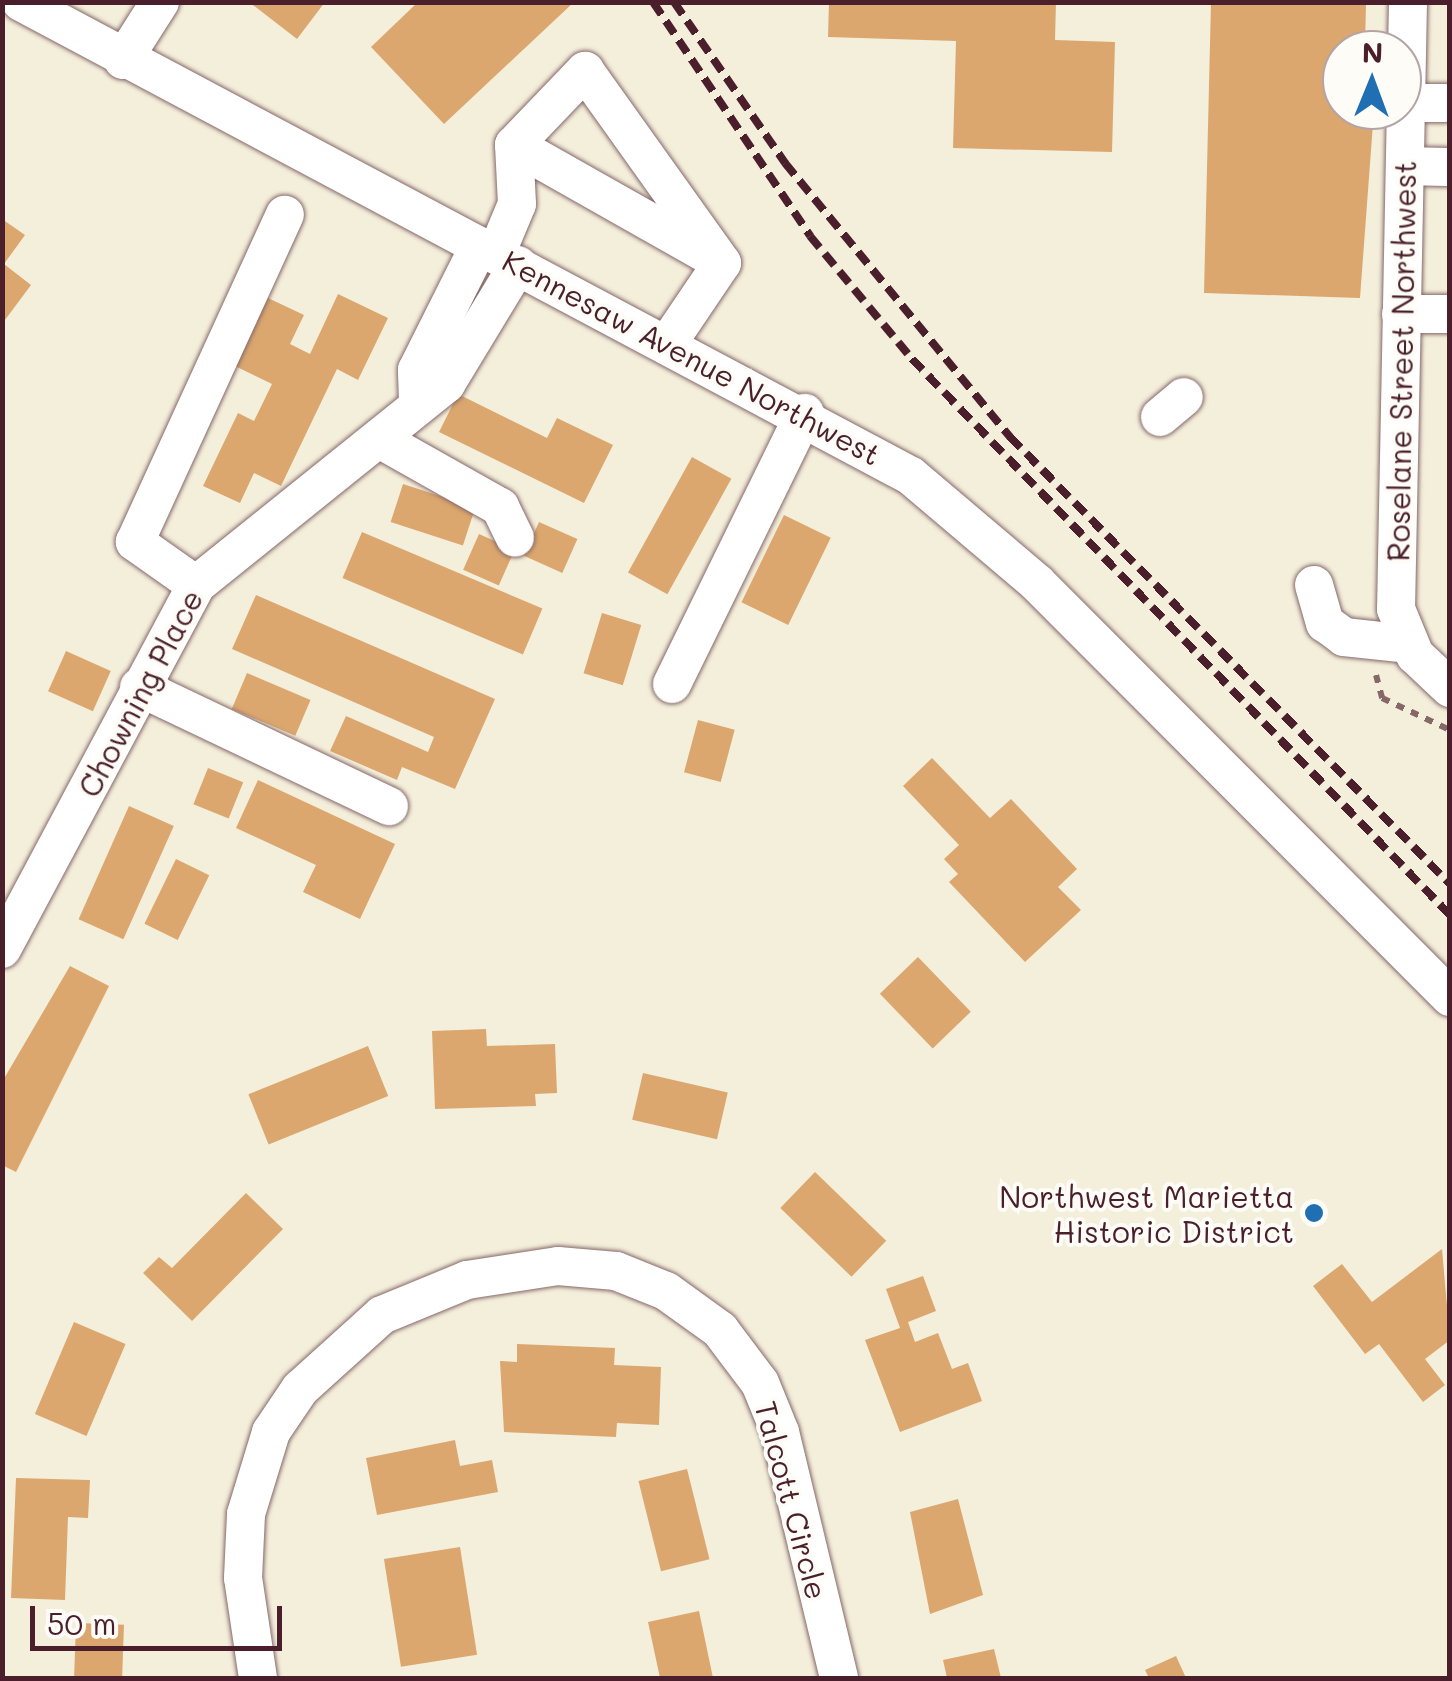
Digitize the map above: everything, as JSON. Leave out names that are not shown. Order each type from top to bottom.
[{"type":"street","name":"Kennesaw Avenue Northwest","points":[[22,2],[123,60],[805,412],[911,476],[991,540],[1450,997]]},
{"type":"street","points":[[123,60],[160,2]]},
{"type":"street","name":"Roselane Street Northwest","points":[[1407,30],[1408,2]]},
{"type":"street","points":[[585,72],[722,263],[514,145],[585,72]]},
{"type":"street","points":[[1422,102],[1445,103]]},
{"type":"street","name":"Roselane Street Northwest","points":[[1406,130],[1396,609],[1412,650]]},
{"type":"street","name":"Chowning Place","points":[[2,949],[196,584],[244,538],[381,440],[418,401],[446,384],[518,204],[514,145]]},
{"type":"street","points":[[1405,166],[1447,167]]},
{"type":"street","points":[[196,584],[135,542],[285,215]]},
{"type":"street","points":[[668,342],[722,263]]},
{"type":"street","points":[[1401,314],[1450,314]]},
{"type":"street","points":[[672,684],[805,412]]},
{"type":"street","points":[[381,440],[500,506],[515,538]]},
{"type":"street","points":[[1314,585],[1325,623],[1344,638],[1412,650],[1450,688]]},
{"type":"street","points":[[139,687],[389,806]]},
{"type":"street","name":"Talcott Circle","points":[[258,1678],[244,1593],[246,1514],[271,1432],[300,1389],[382,1315],[468,1280],[558,1266],[616,1271],[666,1291],[720,1330],[760,1383],[780,1432],[839,1678]]},
{"type":"path","points":[[1379,688],[1398,708],[1450,730]]},
{"type":"building","points":[[249,2],[325,2],[297,39]]},
{"type":"building","points":[[418,2],[574,2],[444,124],[371,47]]},
{"type":"building","points":[[829,2],[1056,2],[1055,40],[1115,42],[1112,152],[953,148],[956,41],[828,37]]},
{"type":"building","points":[[1211,2],[1366,2],[1365,30],[1322,30],[1322,130],[1373,130],[1360,298],[1204,293]]},
{"type":"building","points":[[2,219],[25,235],[4,264],[31,285],[2,324]]},
{"type":"building","points":[[338,294],[388,318],[358,380],[337,369],[281,486],[254,473],[240,503],[203,486],[238,413],[254,421],[272,384],[235,366],[268,298],[304,315],[290,344],[310,354]]},
{"type":"building","points":[[458,394],[547,438],[557,418],[613,445],[584,503],[439,432]]},
{"type":"building","points":[[692,457],[731,479],[667,594],[628,572]]},
{"type":"building","points":[[403,484],[475,507],[463,546],[391,522]]},
{"type":"building","points":[[784,515],[831,538],[788,625],[741,602]]},
{"type":"building","points":[[539,522],[577,539],[562,573],[524,556]]},
{"type":"building","points":[[362,532],[542,609],[523,655],[342,578]]},
{"type":"building","points":[[479,534],[515,550],[499,585],[463,570]]},
{"type":"building","points":[[256,595],[495,699],[455,789],[402,767],[397,780],[330,751],[346,716],[428,752],[434,737],[232,649]]},
{"type":"building","points":[[602,613],[641,625],[623,685],[584,673]]},
{"type":"building","points":[[66,651],[111,671],[93,711],[48,691]]},
{"type":"building","points":[[247,673],[311,700],[295,736],[232,709]]},
{"type":"building","points":[[698,720],[735,730],[721,782],[684,772]]},
{"type":"building","points":[[932,758],[990,818],[1011,799],[1077,869],[1058,887],[1081,910],[1025,962],[949,882],[958,874],[944,859],[959,845],[903,786]]},
{"type":"building","points":[[208,768],[243,782],[229,818],[193,804]]},
{"type":"building","points":[[258,780],[395,844],[360,919],[303,892],[316,865],[236,828]]},
{"type":"building","points":[[129,806],[174,826],[123,939],[79,919]]},
{"type":"building","points":[[176,859],[209,875],[178,940],[144,924]]},
{"type":"building","points":[[918,957],[971,1012],[933,1048],[880,994]]},
{"type":"building","points":[[70,966],[109,986],[16,1172],[2,1165],[2,1082]]},
{"type":"building","points":[[486,1029],[487,1046],[555,1044],[557,1093],[535,1094],[536,1106],[435,1109],[432,1031]]},
{"type":"building","points":[[368,1046],[388,1096],[269,1144],[248,1094]]},
{"type":"building","points":[[643,1073],[728,1093],[717,1139],[632,1120]]},
{"type":"building","points":[[815,1172],[886,1241],[851,1277],[780,1208]]},
{"type":"building","points":[[246,1193],[283,1229],[192,1321],[143,1273],[159,1257],[172,1268]]},
{"type":"building","points":[[1442,1249],[1450,1340],[1425,1359],[1445,1385],[1423,1402],[1379,1344],[1365,1354],[1313,1286],[1342,1264],[1372,1302]]},
{"type":"building","points":[[923,1276],[936,1311],[908,1322],[915,1342],[938,1333],[952,1369],[968,1363],[982,1401],[900,1432],[865,1340],[900,1328],[886,1289]]},
{"type":"building","points":[[74,1322],[126,1344],[86,1436],[35,1414]]},
{"type":"building","points":[[517,1344],[615,1348],[614,1365],[661,1367],[659,1425],[617,1423],[616,1437],[504,1432],[500,1361],[517,1362]]},
{"type":"building","points":[[455,1440],[460,1466],[492,1460],[498,1492],[377,1515],[366,1458]]},
{"type":"building","points":[[687,1469],[709,1559],[661,1571],[638,1481]]},
{"type":"building","points":[[16,1478],[90,1480],[88,1518],[68,1517],[65,1600],[11,1598]]},
{"type":"building","points":[[958,1499],[983,1595],[930,1614],[910,1512]]},
{"type":"building","points":[[460,1547],[477,1655],[401,1667],[384,1559]]},
{"type":"building","points":[[699,1611],[713,1678],[660,1678],[648,1622]]},
{"type":"building","points":[[76,1623],[124,1625],[122,1678],[74,1678]]},
{"type":"building","points":[[994,1649],[1001,1678],[947,1678],[943,1660]]},
{"type":"building","points":[[1176,1656],[1186,1678],[1149,1678],[1145,1670]]},
{"type":"railway","points":[[653,2],[810,236],[912,359],[1450,915]]},
{"type":"railway","points":[[674,2],[785,163],[1010,437],[1450,884]]},
{"type":"place","name":"Northwest Marietta Historic District","points":[[1314,1213]]}]
